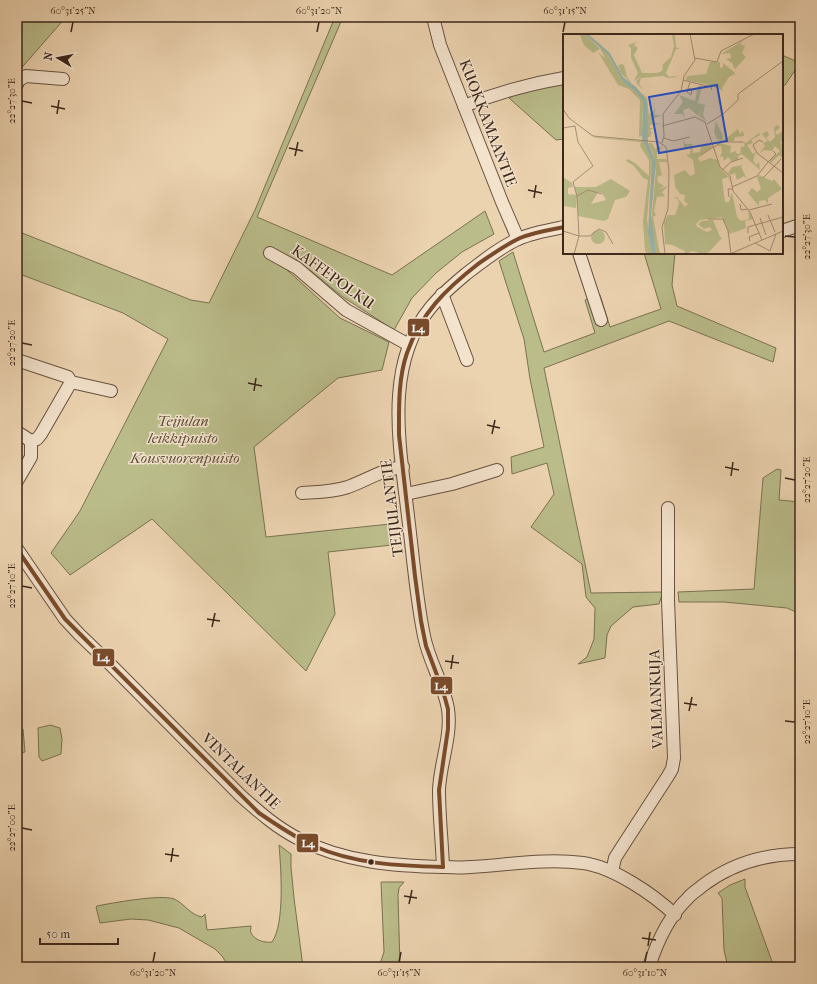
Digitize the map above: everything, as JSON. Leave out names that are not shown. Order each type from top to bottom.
[{"type":"street","name":"KUOKKAMAANTIE","points":[[433,17],[440,45],[518,239]]},
{"type":"street","points":[[17,84],[19,80],[26,76],[63,78]]},
{"type":"street","points":[[464,106],[505,90],[563,78]]},
{"type":"street","points":[[783,231],[800,225]]},
{"type":"street","name":"TEIJULANTIE","points":[[443,867],[439,790],[449,718],[441,685],[427,651],[424,636],[399,435],[399,384],[402,367],[409,345],[420,323],[442,294],[496,251],[518,239],[563,227]]},
{"type":"street","name":"KAFFEPOLKU","points":[[270,253],[297,268],[346,310],[409,345]]},
{"type":"street","points":[[579,254],[600,320]]},
{"type":"street","points":[[442,294],[467,360]]},
{"type":"street","points":[[17,360],[68,378],[72,382],[111,391]]},
{"type":"street","points":[[31,441],[37,439],[41,434],[72,382]]},
{"type":"street","points":[[17,432],[31,441]]},
{"type":"street","points":[[17,481],[30,457],[31,441]]},
{"type":"street","points":[[302,493],[331,492],[357,483],[390,468],[403,467]]},
{"type":"street","points":[[406,494],[452,484],[497,470]]},
{"type":"street","name":"VALMANKUJA","points":[[612,872],[615,858],[668,776],[672,769],[674,758],[668,600],[668,508]]},
{"type":"street","name":"VINTALANTIE","points":[[17,549],[61,614],[79,634],[259,813],[298,839],[320,849],[345,856],[383,864],[415,867],[468,867],[552,862],[584,863],[612,872],[661,902],[674,915]]},
{"type":"street","points":[[649,967],[656,946],[674,915],[688,898],[709,881],[736,866],[764,857],[800,854]]},
{"type":"green space","points":[[17,17],[66,17],[17,73]]},
{"type":"green space","name":"Kousvuorenpuisto","points":[[335,17],[343,17],[257,217],[392,275],[485,211],[494,234],[462,252],[436,273],[412,298],[394,330],[343,297],[296,259],[287,270],[340,318],[389,342],[382,370],[338,378],[254,447],[266,537],[390,524],[392,545],[328,552],[335,614],[306,671],[152,519],[70,575],[51,553],[80,511],[168,339],[123,313],[17,273],[17,231],[191,300],[209,303],[255,210]]},
{"type":"green space","points":[[783,55],[800,63],[783,86]]},
{"type":"green space","points":[[563,83],[563,139],[556,140],[509,98],[521,92]]},
{"type":"green space","points":[[513,252],[544,352],[595,333],[585,300],[600,295],[610,327],[661,309],[644,254],[675,254],[672,285],[677,306],[776,348],[773,362],[669,321],[544,368],[591,593],[663,592],[659,604],[633,607],[611,626],[607,635],[605,658],[578,664],[587,657],[594,639],[595,608],[586,597],[582,564],[531,527],[554,494],[547,463],[512,474],[511,457],[544,447],[530,379],[524,339],[499,261]]},
{"type":"green space","points":[[777,469],[781,470],[779,500],[800,502],[800,593],[798,613],[787,608],[724,602],[679,602],[678,592],[754,589],[763,478]]},
{"type":"green space","points":[[50,725],[60,728],[62,739],[61,754],[42,761],[39,757],[38,728]]},
{"type":"green space","points":[[17,729],[23,729],[25,752],[17,754]]},
{"type":"green space","points":[[279,845],[291,854],[294,898],[303,967],[229,967],[222,956],[215,949],[179,928],[148,920],[131,919],[100,923],[97,906],[136,900],[168,898],[178,901],[198,916],[202,917],[205,914],[207,930],[251,926],[251,932],[255,938],[264,942],[272,942],[279,922],[280,909],[281,881]]},
{"type":"green space","points":[[745,879],[745,887],[774,967],[728,967],[724,950],[722,898],[718,893],[730,885]]},
{"type":"green space","points":[[381,882],[404,882],[399,888],[398,895],[400,967],[379,967],[384,952]]},
{"type":"transit line","name":"L4","points":[[443,867],[439,790],[448,729],[448,709],[443,691],[426,646],[421,621],[399,435],[402,373],[407,353],[427,314],[455,283],[478,264],[514,241],[531,234],[563,227]]},
{"type":"transit line","name":"L4","points":[[17,549],[65,619],[259,813],[286,831],[314,846],[345,857],[394,865],[443,867]]},
{"type":"park label","name":"Teijulan leikkipuisto","points":[[183,430]]}]
